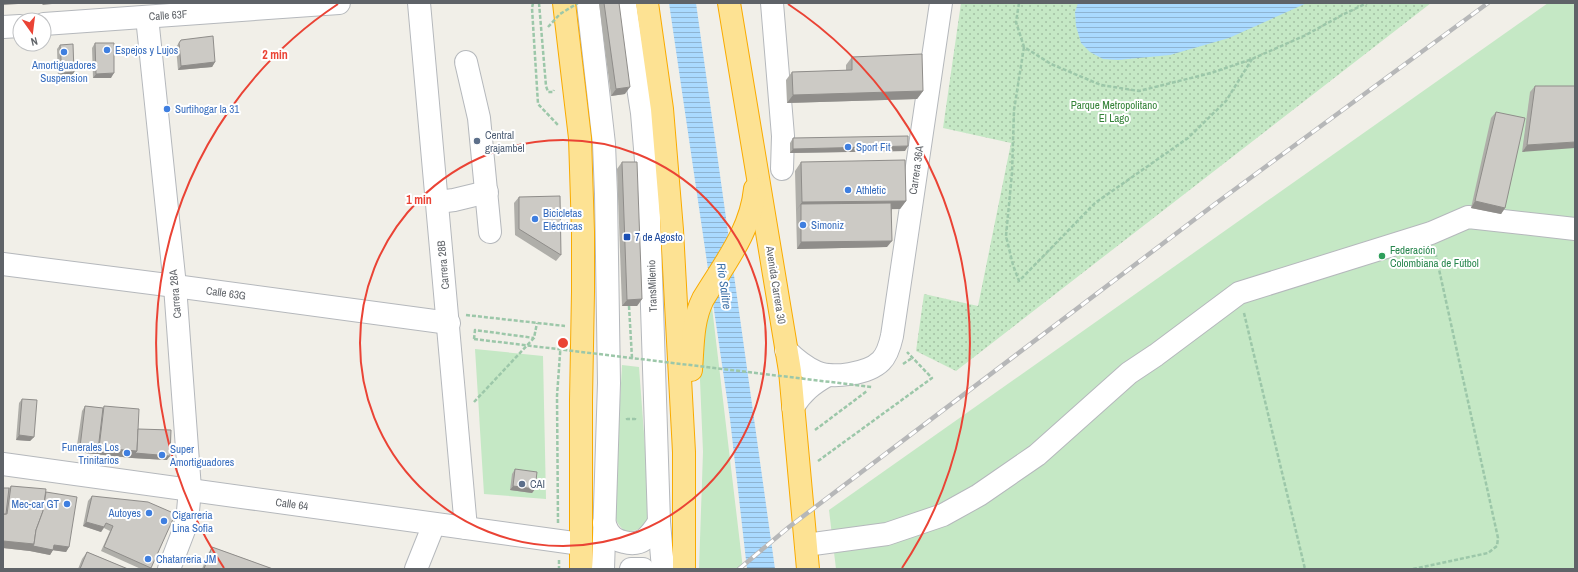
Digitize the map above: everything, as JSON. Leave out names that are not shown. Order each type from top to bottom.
[{"type":"highway","points":[[564,3],[580,138],[583,239],[572,327],[581,400],[581,569]]},
{"type":"highway","points":[[647,3],[664,132],[672,230],[684,452],[684,569]]},
{"type":"highway","name":"Avenida Carrera 30","points":[[729,3],[786,350],[793,407],[808,569]]},
{"type":"highway","points":[[684,452],[697,311],[744,232],[751,215],[757,172]]},
{"type":"street","name":"Calle 63F","points":[[52,23],[147,17],[197,8],[339,3]]},
{"type":"street","name":"Carrera 28B","points":[[419,3],[466,528]]},
{"type":"street","points":[[588,3],[604,144],[605,172],[609,383],[604,523],[604,569]]},
{"type":"street","name":"TransMilenio","points":[[625,3],[642,113],[648,184],[659,522],[663,569]]},
{"type":"street","points":[[772,3],[783,136],[782,169]]},
{"type":"street","name":"Carrera 36A","points":[[828,375],[859,373],[871,368],[881,361],[888,350],[892,336],[941,3]]},
{"type":"street","name":"Carrera 28A","points":[[147,17],[175,286],[190,489],[188,511],[184,530],[169,569]]},
{"type":"street","points":[[466,62],[478,118],[487,192],[490,232]]},
{"type":"street","points":[[438,202],[454,200],[487,192]]},
{"type":"street","points":[[806,546],[887,534],[942,515],[979,495],[1037,455],[1128,373],[1156,355],[1239,293],[1431,233],[1468,217],[1575,229]]},
{"type":"street","name":"Calle 63G","points":[[3,264],[448,318]]},
{"type":"street","points":[[786,350],[804,365],[816,372],[828,375]]},
{"type":"street","points":[[793,407],[800,395],[806,389],[813,383],[828,375]]},
{"type":"street","name":"Calle 64","points":[[3,464],[581,544]]},
{"type":"street","points":[[604,523],[610,535],[621,542],[632,545],[642,542],[652,533],[659,522]]},
{"type":"street","points":[[416,569],[434,524]]},
{"type":"street","points":[[631,569],[643,569]]},
{"type":"path","points":[[533,3],[532,8],[538,104],[558,124],[558,132]]},
{"type":"path","points":[[539,3],[546,86],[548,92],[553,92],[554,89]]},
{"type":"path","points":[[549,35],[548,27],[560,14],[578,3]]},
{"type":"path","points":[[1019,3],[1016,22],[1024,47],[1014,110],[1012,173],[1006,236],[1013,265],[1019,281],[1096,203],[1188,138],[1226,101],[1252,59]]},
{"type":"path","points":[[1024,47],[1051,64],[1101,86],[1139,91],[1211,74],[1252,59],[1306,35],[1367,3]]},
{"type":"path","points":[[1413,569],[1488,553],[1497,546],[1498,538],[1431,233]]},
{"type":"path","points":[[1239,293],[1305,569]]},
{"type":"path","points":[[629,306],[632,359]]},
{"type":"path","points":[[448,318],[537,323],[572,327]]},
{"type":"path","points":[[562,318],[572,327]]},
{"type":"path","points":[[457,421],[534,338],[537,323]]},
{"type":"path","points":[[534,338],[475,330],[474,339],[872,387],[810,434]]},
{"type":"path","points":[[559,569],[557,396],[562,334]]},
{"type":"path","points":[[812,465],[932,378],[892,336]]},
{"type":"path","points":[[627,412],[627,419],[635,419],[634,412]]},
{"type":"green space","name":"Parque Metropolitano El Lago","points":[[961,3],[1431,3],[956,371],[916,351],[924,294],[978,306],[1011,143],[943,128]]},
{"type":"green space","name":"Federación Colombiana de Fútbol","points":[[1548,3],[1575,3],[1575,569],[836,569],[829,510]]},
{"type":"green space","points":[[712,307],[743,569],[699,569],[703,452],[699,356],[706,313]]},
{"type":"green space","points":[[475,349],[543,356],[546,499],[484,494]]},
{"type":"green space","points":[[622,365],[639,367],[650,514],[649,519],[642,528],[626,532],[618,523],[614,511]]},
{"type":"water","name":"Río Salitre","points":[[669,3],[696,3],[775,569],[747,569],[730,419]]},
{"type":"water","points":[[1078,3],[1307,3],[1229,38],[1170,55],[1118,60],[1103,59],[1090,52],[1081,43],[1076,26],[1075,12]]},
{"type":"building","points":[[604,3],[619,3],[630,87],[616,89]]},
{"type":"building","points":[[213,36],[215,62],[181,66],[179,43],[181,40]]},
{"type":"building","points":[[95,43],[114,43],[114,73],[96,74]]},
{"type":"building","points":[[73,44],[74,72],[62,73],[60,45]]},
{"type":"building","points":[[922,54],[923,91],[793,95],[792,72],[852,70],[852,57]]},
{"type":"building","points":[[1535,86],[1575,86],[1575,142],[1527,145]]},
{"type":"building","points":[[1496,112],[1525,118],[1505,208],[1475,201]]},
{"type":"building","points":[[908,136],[908,146],[793,149],[793,138]]},
{"type":"building","name":"Athletic","points":[[905,160],[906,201],[802,202],[801,162]]},
{"type":"building","name":"7 de Agosto","points":[[622,162],[637,162],[642,299],[627,300]]},
{"type":"building","name":"Bicicletas Eléctricas","points":[[560,196],[561,255],[519,229],[519,197]]},
{"type":"building","points":[[891,203],[892,241],[801,242],[801,204]]},
{"type":"building","points":[[22,399],[37,400],[34,437],[19,435]]},
{"type":"building","points":[[85,406],[103,408],[98,450],[80,447]]},
{"type":"building","points":[[104,406],[139,409],[137,451],[99,448]]},
{"type":"building","points":[[138,429],[171,430],[170,456],[135,453],[137,451]]},
{"type":"building","name":"CAI","points":[[515,469],[537,472],[535,489],[513,486]]},
{"type":"building","points":[[11,486],[46,489],[43,511],[36,530],[34,544],[3,541],[3,514],[7,514]]},
{"type":"building","points":[[3,488],[9,488],[6,514],[3,514]]},
{"type":"building","points":[[46,492],[77,497],[69,547],[54,545],[53,550],[33,546],[36,530],[43,511]]},
{"type":"building","points":[[92,496],[148,502],[171,512],[174,517],[151,568],[104,547],[113,526],[106,523],[104,527],[86,522]]},
{"type":"building","points":[[212,547],[273,569],[204,569]]},
{"type":"building","points":[[87,552],[128,569],[80,569]]},
{"type":"railway","points":[[739,569],[789,527],[1215,204],[1488,3]]},
{"type":"place","name":"Espejos y Lujos","points":[[107,50]]},
{"type":"place","name":"Amortiguadores Suspension","points":[[64,52]]},
{"type":"place","name":"Surtihogar la 31","points":[[167,109]]},
{"type":"place","name":"Central grajambel","points":[[477,141]]},
{"type":"place","name":"Sport Fit","points":[[848,147]]},
{"type":"place","name":"Athletic","points":[[848,190]]},
{"type":"place","name":"Bicicletas Eléctricas","points":[[535,219]]},
{"type":"place","name":"Simoniz","points":[[803,225]]},
{"type":"place","name":"7 de Agosto","points":[[627,237]]},
{"type":"place","name":"Federación Colombiana de Fútbol","points":[[1382,256]]},
{"type":"place","name":"Funerales Los Trinitarios","points":[[127,453]]},
{"type":"place","name":"Super Amortiguadores","points":[[162,455]]},
{"type":"place","name":"CAI","points":[[522,484]]},
{"type":"place","name":"Mec-car GT","points":[[67,504]]},
{"type":"place","name":"Autoyes","points":[[149,513]]},
{"type":"place","name":"Cigarreria Lina Sofia","points":[[164,521]]},
{"type":"place","name":"Chatarreria JM","points":[[148,559]]}]
